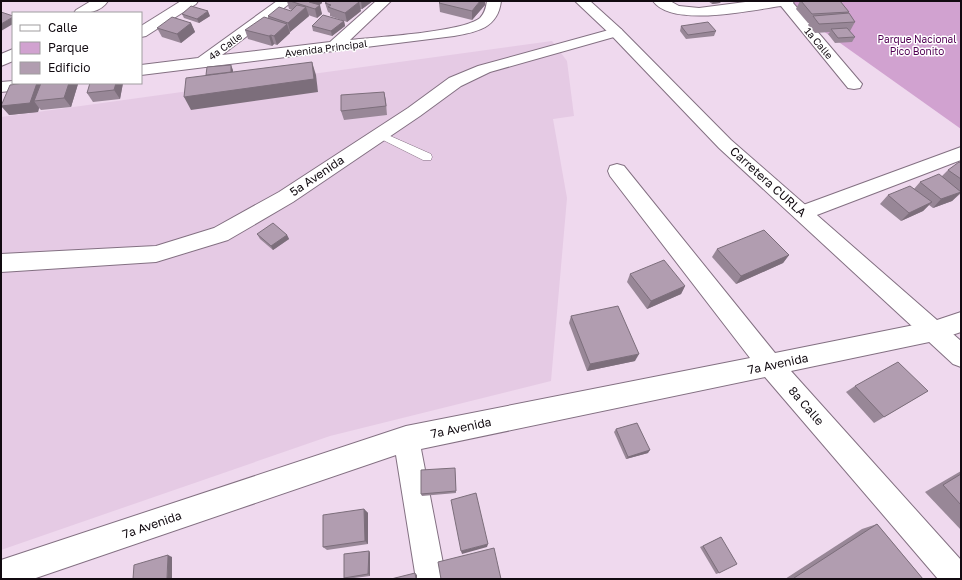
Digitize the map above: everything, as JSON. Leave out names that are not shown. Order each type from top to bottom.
[{"type":"street","points":[[83,12],[101,1]]},
{"type":"street","points":[[142,32],[191,1]]},
{"type":"street","name":"4a Calle","points":[[202,63],[286,1]]},
{"type":"street","points":[[334,46],[384,1]]},
{"type":"street","name":"Avenida Principal","points":[[142,70],[454,32],[476,27],[489,19],[494,8],[494,1]]},
{"type":"street","name":"Carretera CURLA","points":[[582,1],[616,32],[725,144],[961,356]]},
{"type":"street","points":[[660,1],[676,10],[699,12],[785,1]]},
{"type":"street","name":"1a Calle","points":[[785,1],[854,84]]},
{"type":"street","name":"5a Avenida","points":[[1,263],[156,254],[221,234],[286,197],[414,112],[455,82],[484,69],[616,32]]},
{"type":"street","points":[[1,61],[12,55]]},
{"type":"street","points":[[1,87],[28,84]]},
{"type":"street","points":[[802,213],[961,153]]},
{"type":"street","name":"8a Calle","points":[[617,171],[771,366],[958,579]]},
{"type":"street","name":"7a Avenida","points":[[1,575],[406,440],[771,366],[934,331],[961,322]]},
{"type":"street","points":[[406,440],[431,579]]},
{"type":"lane","points":[[380,134],[427,157]]},
{"type":"shaded area","points":[[552,41],[567,61],[574,116],[553,119],[567,198],[551,381],[330,436],[1,550],[1,117]]},
{"type":"green space","name":"Parque Nacional Pico Bonito","points":[[781,1],[961,1],[961,129]]},
{"type":"building","points":[[290,1],[310,1],[309,2],[320,5],[315,9]]},
{"type":"building","points":[[328,1],[359,2],[345,13],[328,7],[331,5],[325,3]]},
{"type":"building","points":[[441,1],[480,1],[472,11],[439,3]]},
{"type":"building","points":[[801,1],[840,1],[849,12],[812,14]]},
{"type":"building","points":[[297,5],[306,7],[288,23],[268,16],[279,7],[291,11]]},
{"type":"building","points":[[191,6],[208,11],[197,19],[182,14]]},
{"type":"building","points":[[1,12],[12,16],[12,18],[1,24]]},
{"type":"building","points":[[849,13],[855,22],[819,24],[813,16]]},
{"type":"building","points":[[323,15],[344,21],[331,31],[312,26]]},
{"type":"building","points":[[172,17],[191,23],[177,34],[157,28]]},
{"type":"building","points":[[264,17],[287,24],[274,36],[245,30]]},
{"type":"building","points":[[708,22],[716,31],[688,35],[681,26]]},
{"type":"building","points":[[847,28],[855,37],[838,38],[831,29]]},
{"type":"building","points":[[312,62],[314,79],[184,97],[186,78]]},
{"type":"building","points":[[231,65],[231,72],[206,75],[207,67]]},
{"type":"building","points":[[37,84],[30,103],[1,106],[10,85]]},
{"type":"building","points":[[41,84],[69,84],[64,98],[34,101]]},
{"type":"building","points":[[90,84],[116,84],[114,90],[87,93]]},
{"type":"building","points":[[384,92],[386,106],[341,111],[341,95]]},
{"type":"building","points":[[959,162],[961,163],[961,179],[948,170]]},
{"type":"building","points":[[939,174],[961,192],[941,199],[920,182]]},
{"type":"building","points":[[910,186],[932,202],[909,213],[888,195]]},
{"type":"building","points":[[273,223],[287,235],[271,246],[257,234]]},
{"type":"building","points":[[764,230],[789,255],[741,276],[717,249]]},
{"type":"building","points":[[664,260],[685,286],[651,301],[630,274]]},
{"type":"building","points":[[618,306],[639,354],[590,364],[571,316]]},
{"type":"building","points":[[898,362],[928,391],[884,417],[855,386]]},
{"type":"building","points":[[637,423],[650,450],[628,457],[616,429]]},
{"type":"building","points":[[455,468],[456,491],[421,494],[421,470]]},
{"type":"building","points":[[961,474],[961,505],[943,485]]},
{"type":"building","points":[[476,493],[488,544],[461,551],[451,500]]},
{"type":"building","points":[[364,509],[365,541],[323,547],[323,515]]},
{"type":"building","points":[[877,524],[923,579],[794,578]]},
{"type":"building","points":[[721,537],[737,564],[719,573],[703,546]]},
{"type":"building","points":[[494,548],[501,579],[441,579],[438,562]]},
{"type":"building","points":[[369,551],[368,574],[344,578],[344,554]]},
{"type":"building","points":[[168,555],[167,579],[133,579],[134,565]]},
{"type":"building","points":[[415,573],[416,579],[391,579]]}]
